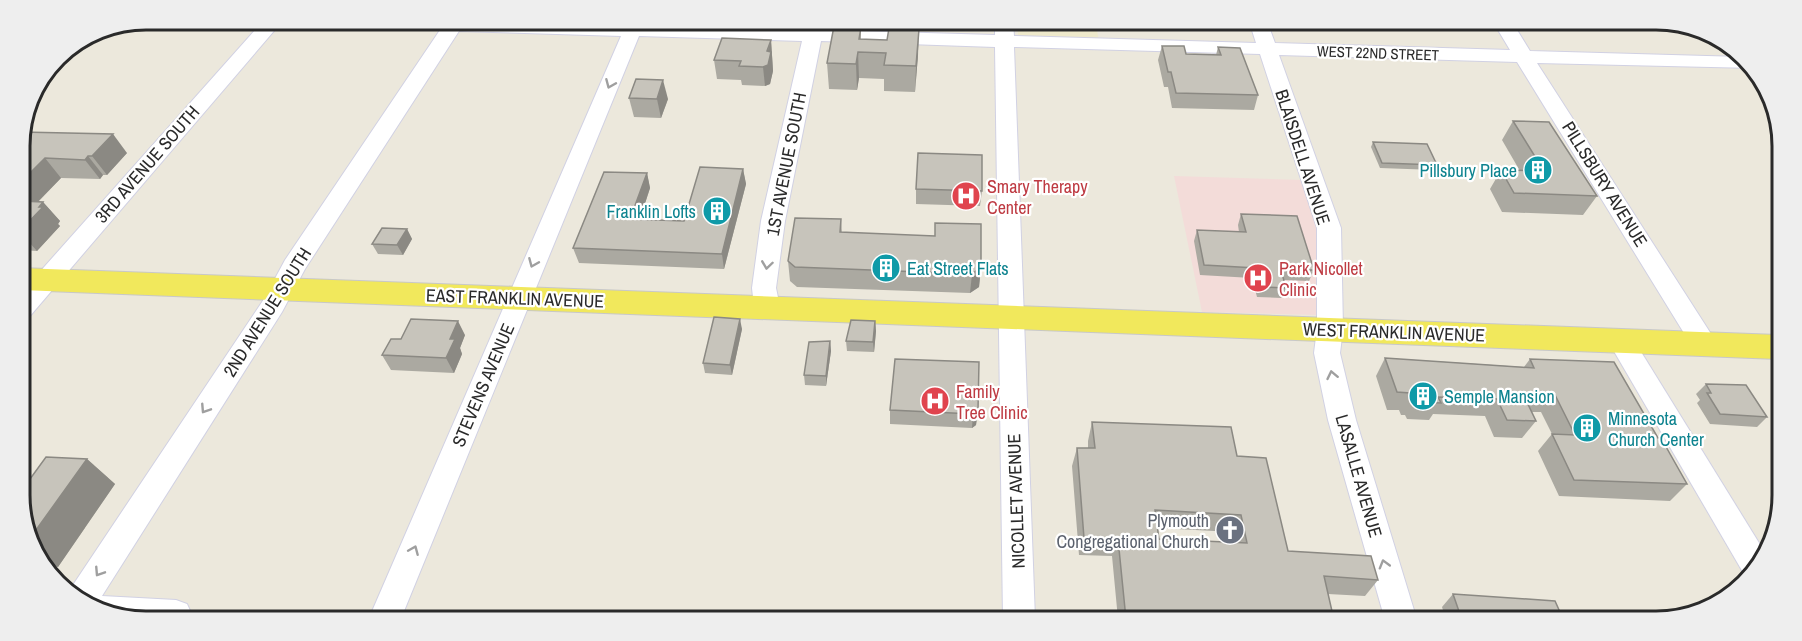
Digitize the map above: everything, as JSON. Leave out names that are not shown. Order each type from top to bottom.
[{"type":"main road","name":"EAST FRANKLIN AVENUE","points":[[33,280],[1010,317]]},
{"type":"main road","name":"WEST FRANKLIN AVENUE","points":[[1010,317],[1772,347]]},
{"type":"street","name":"3RD AVENUE SOUTH","points":[[33,280],[265,30]]},
{"type":"street","name":"2ND AVENUE SOUTH","points":[[86,593],[282,289],[294,266],[450,30]]},
{"type":"street","name":"STEVENS AVENUE","points":[[388,611],[632,30]]},
{"type":"street","name":"1ST AVENUE SOUTH","points":[[767,307],[764,288],[773,221],[814,30]]},
{"type":"street","name":"WEST 22ND STREET","points":[[877,30],[1004,32],[1268,50],[1736,63]]},
{"type":"street","name":"BLAISDELL AVENUE","points":[[1261,30],[1329,228],[1330,329]]},
{"type":"street","name":"PILLSBURY AVENUE","points":[[1507,30],[1704,344]]},
{"type":"street","name":"NICOLLET AVENUE","points":[[1004,32],[1019,611]]},
{"type":"street","name":"LASALLE AVENUE","points":[[1330,329],[1327,353],[1342,420],[1398,611]]},
{"type":"street","points":[[1621,340],[1752,559]]},
{"type":"shaded area","points":[[1018,30],[1097,30],[1099,42],[1022,38],[1018,35]]},
{"type":"shaded area","name":"Park Nicollet Clinic","points":[[1174,176],[1304,180],[1319,226],[1319,311],[1316,315],[1202,312]]},
{"type":"building","points":[[833,30],[860,30],[859,39],[887,40],[889,30],[919,30],[916,66],[884,65],[886,53],[858,52],[856,64],[827,63]]},
{"type":"building","points":[[722,38],[771,40],[767,51],[771,52],[768,65],[763,67],[739,66],[741,61],[714,60]]},
{"type":"building","points":[[1162,46],[1184,46],[1186,54],[1221,55],[1218,47],[1240,48],[1258,95],[1176,93]]},
{"type":"building","points":[[636,79],[663,80],[657,99],[629,98]]},
{"type":"building","points":[[1513,121],[1549,122],[1597,196],[1514,193],[1501,170],[1544,171]]},
{"type":"building","points":[[31,132],[113,134],[92,156],[88,156],[85,160],[45,158],[30,173]]},
{"type":"building","points":[[1373,142],[1427,144],[1437,165],[1382,163]]},
{"type":"building","points":[[918,153],[982,155],[982,191],[916,189]]},
{"type":"building","name":"Franklin Lofts","points":[[700,167],[743,169],[722,254],[573,248],[604,172],[647,173],[630,219],[684,221]]},
{"type":"building","points":[[30,201],[43,202],[39,207],[43,207],[30,221]]},
{"type":"building","points":[[1241,214],[1297,216],[1314,270],[1281,270],[1286,288],[1261,287],[1256,268],[1204,265],[1197,230],[1246,232]]},
{"type":"building","points":[[795,218],[841,219],[840,232],[935,236],[935,223],[981,224],[981,267],[972,274],[795,267],[788,261]]},
{"type":"building","points":[[382,228],[407,229],[397,245],[372,244]]},
{"type":"building","points":[[714,317],[740,319],[730,365],[703,363]]},
{"type":"building","points":[[411,319],[458,321],[450,339],[455,339],[446,358],[382,355],[391,339],[401,339]]},
{"type":"building","points":[[851,320],[875,321],[873,342],[846,341]]},
{"type":"building","points":[[830,341],[826,376],[804,375],[809,342]]},
{"type":"building","points":[[1385,358],[1534,368],[1530,359],[1614,362],[1687,484],[1574,480],[1552,434],[1575,435],[1555,395],[1523,394],[1536,421],[1507,420],[1497,399],[1438,397],[1441,403],[1418,402],[1416,398],[1412,398],[1410,393],[1397,392]]},
{"type":"building","name":"Family Tree Clinic","points":[[895,359],[979,362],[978,410],[973,414],[890,410]]},
{"type":"building","points":[[1706,384],[1746,385],[1767,417],[1720,414],[1707,393],[1711,393]]},
{"type":"building","name":"Plymouth Congregational Church","points":[[1092,422],[1231,427],[1237,456],[1266,458],[1288,551],[1371,556],[1378,580],[1324,576],[1332,611],[1125,611],[1118,539],[1084,538],[1077,448],[1095,448]],"holes":[[[1155,510],[1241,515],[1247,543],[1159,539]]]},
{"type":"building","points":[[46,457],[87,459],[36,531],[31,510],[30,479]]},
{"type":"building","points":[[1453,594],[1555,601],[1560,611],[1459,611]]},
{"type":"place","name":"Pillsbury Place","points":[[1538,170]]},
{"type":"place","name":"Smary Therapy Center","points":[[966,196]]},
{"type":"place","name":"Franklin Lofts","points":[[717,211]]},
{"type":"place","name":"Eat Street Flats","points":[[886,268]]},
{"type":"place","name":"Park Nicollet Clinic","points":[[1258,278]]},
{"type":"place","name":"Semple Mansion","points":[[1423,396]]},
{"type":"place","name":"Family Tree Clinic","points":[[935,401]]},
{"type":"place","name":"Minnesota Church Center","points":[[1587,428]]},
{"type":"place","name":"Plymouth Congregational Church","points":[[1230,530]]}]
